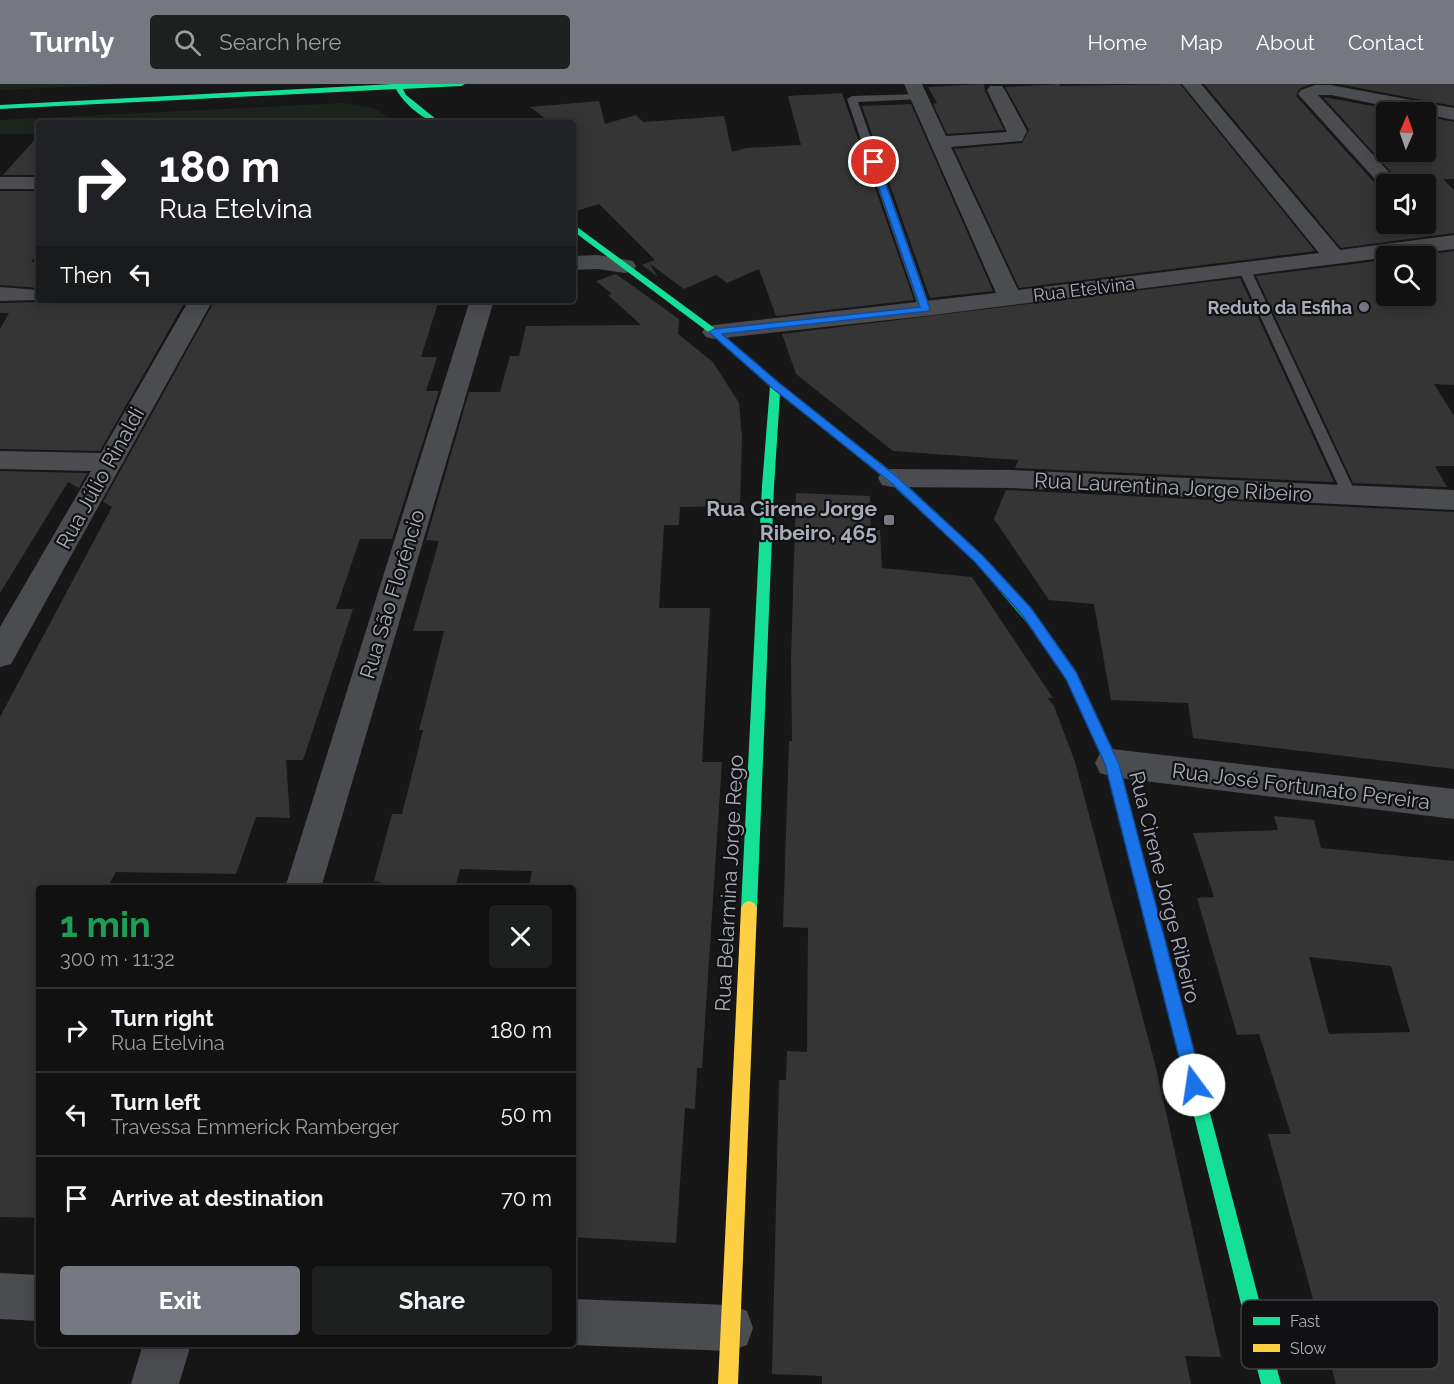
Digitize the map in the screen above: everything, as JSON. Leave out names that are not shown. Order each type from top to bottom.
[{"type":"street","points":[[0,106],[461,84]]},
{"type":"street","points":[[1191,84],[1334,257]]},
{"type":"street","points":[[397,86],[403,96],[433,120]]},
{"type":"street","points":[[916,90],[1010,298]]},
{"type":"street","points":[[939,142],[1015,137],[1017,131],[996,90]]},
{"type":"street","points":[[1381,174],[1307,94],[1315,90],[1331,90],[1454,114]]},
{"type":"street","points":[[0,183],[36,183]]},
{"type":"street","name":"Rua Cirene Jorge Ribeiro","points":[[576,229],[714,332],[775,385],[892,478],[979,559],[1026,612],[1071,676],[1112,764],[1249,1300]]},
{"type":"street","points":[[1436,232],[1449,243]]},
{"type":"street","name":"Rua Etelvina","points":[[714,332],[925,309],[1449,243]]},
{"type":"street","points":[[576,263],[598,262],[625,266]]},
{"type":"street","points":[[0,294],[33,295]]},
{"type":"street","name":"Rua Júlio Rinaldi","points":[[0,655],[199,303]]},
{"type":"street","name":"Rua São Florêncio","points":[[304,885],[481,303]]},
{"type":"street","name":"Rua Belarmina Jorge Rego","points":[[728,1384],[775,385]]},
{"type":"street","points":[[0,460],[109,462]]},
{"type":"street","name":"Rua Laurentina Jorge Ribeiro","points":[[892,478],[1024,480],[1454,500]]},
{"type":"street","name":"Rua José Fortunato Pereira","points":[[1112,764],[1454,804]]},
{"type":"street","points":[[0,1296],[36,1298]]},
{"type":"street","points":[[576,1322],[729,1328]]},
{"type":"street","points":[[155,1384],[166,1347]]},
{"type":"street","name":"Rua Cirene Jorge Ribeiro","points":[[1266,1369],[1270,1384]]},
{"type":"lane","points":[[916,90],[852,99],[925,309]]},
{"type":"lane","points":[[1244,268],[1350,496]]},
{"type":"shaded area","points":[[0,84],[125,84],[0,90]]},
{"type":"shaded area","points":[[344,103],[374,108],[392,120],[36,120],[36,134],[0,134],[0,120]]},
{"type":"building","points":[[984,84],[985,91],[1004,130],[947,134],[933,104],[937,103],[928,87]]},
{"type":"building","points":[[1059,84],[1060,86],[1180,84],[1315,251],[1019,288],[954,149],[1022,143],[1029,130],[1005,87]]},
{"type":"building","points":[[1204,84],[1311,84],[1299,89],[1296,96],[1376,184],[1376,234],[1436,234],[1436,174],[1393,174],[1382,162],[1436,162],[1436,118],[1454,122],[1454,179],[1443,179],[1454,190],[1454,233],[1341,248]]},
{"type":"building","points":[[1338,84],[1454,84],[1454,106]]},
{"type":"building","points":[[842,93],[914,300],[776,316],[759,269],[727,283],[716,275],[684,289],[649,263],[658,277],[642,265],[655,260],[599,204],[576,211],[576,120],[547,120],[530,107],[599,101],[605,124],[636,115],[643,122],[724,116],[732,152],[746,148],[801,145],[788,96]]},
{"type":"building","points":[[1323,97],[1376,107],[1376,155]]},
{"type":"building","points":[[911,104],[993,291],[930,298],[862,106]]},
{"type":"building","points":[[36,138],[36,175],[3,175]]},
{"type":"building","points":[[0,191],[36,191],[36,255],[31,262],[36,262],[36,288],[0,285]]},
{"type":"building","points":[[1454,251],[1454,385],[1434,384],[1454,416],[1454,466],[1435,466],[1447,487],[1353,483],[1256,276],[1376,261],[1376,306],[1436,306],[1436,253]]},
{"type":"building","points":[[616,274],[679,319],[678,334],[713,362],[739,403],[742,437],[740,506],[680,507],[679,525],[664,525],[659,608],[710,608],[702,762],[722,762],[702,1068],[697,1068],[695,1109],[685,1108],[676,1243],[576,1237],[576,885],[530,885],[532,871],[460,869],[456,885],[380,885],[381,882],[374,881],[392,814],[402,814],[423,730],[419,730],[444,631],[413,631],[439,541],[426,540],[469,392],[500,392],[510,356],[519,356],[526,326],[641,325],[608,295],[612,294],[596,281]]},
{"type":"building","points":[[1240,278],[1334,482],[1015,468],[1018,460],[893,451],[796,374],[782,334]]},
{"type":"building","points":[[0,303],[184,303],[100,451],[0,449],[0,329],[9,313],[0,313]]},
{"type":"building","points":[[213,303],[438,303],[421,357],[437,357],[426,391],[439,391],[392,539],[360,539],[336,609],[353,609],[303,760],[286,760],[290,818],[256,817],[236,874],[116,872],[109,885],[36,885],[36,1218],[0,1217],[0,717],[112,507],[103,502]]},
{"type":"building","points":[[0,471],[87,473],[79,488],[68,482],[0,593]]},
{"type":"building","points":[[1006,490],[1454,512],[1454,769],[1193,738],[1188,703],[1111,700],[1094,604],[1049,600],[994,519]]},
{"type":"building","points":[[796,493],[870,496],[871,530],[880,530],[882,568],[972,577],[1053,698],[1047,698],[1054,706],[1075,762],[1156,1068],[1221,1357],[1185,1356],[1191,1384],[822,1384],[822,1376],[772,1374],[779,1080],[786,1080],[787,1051],[807,1052],[808,928],[783,927],[789,741],[792,741],[791,660]]},
{"type":"building","points":[[1274,816],[1314,820],[1321,848],[1454,861],[1454,1384],[1336,1384],[1332,1369],[1439,1369],[1439,1300],[1313,1300],[1268,1134],[1291,1134],[1259,1034],[1237,1035],[1197,898],[1214,897],[1193,833],[1278,830]],"holes":[[[1309,957],[1391,966],[1410,1032],[1329,1034]]]},
{"type":"traffic: fast","points":[[397,84],[403,96],[433,120]]},
{"type":"traffic: fast","points":[[0,107],[461,84]]},
{"type":"traffic: fast","points":[[576,229],[714,332],[775,385],[892,478],[979,559],[1037,627]]},
{"type":"traffic: fast","points":[[749,908],[768,486],[775,385]]},
{"type":"traffic: fast","points":[[1187,1056],[1249,1300]]},
{"type":"traffic: fast","points":[[1267,1369],[1271,1384]]},
{"type":"traffic: slow","points":[[1037,627],[1071,676],[1112,763],[1187,1056]]},
{"type":"traffic: slow","points":[[728,1384],[749,908]]},
{"type":"place","name":"Reduto da Esfiha","points":[[1364,307]]},
{"type":"place","name":"Rua Cirene Jorge Ribeiro, 465","points":[[889,520]]},
{"type":"route","points":[[874,162],[925,309],[714,332],[775,385],[892,478],[979,559],[1026,612],[1071,676],[1112,764],[1194,1085]]}]
